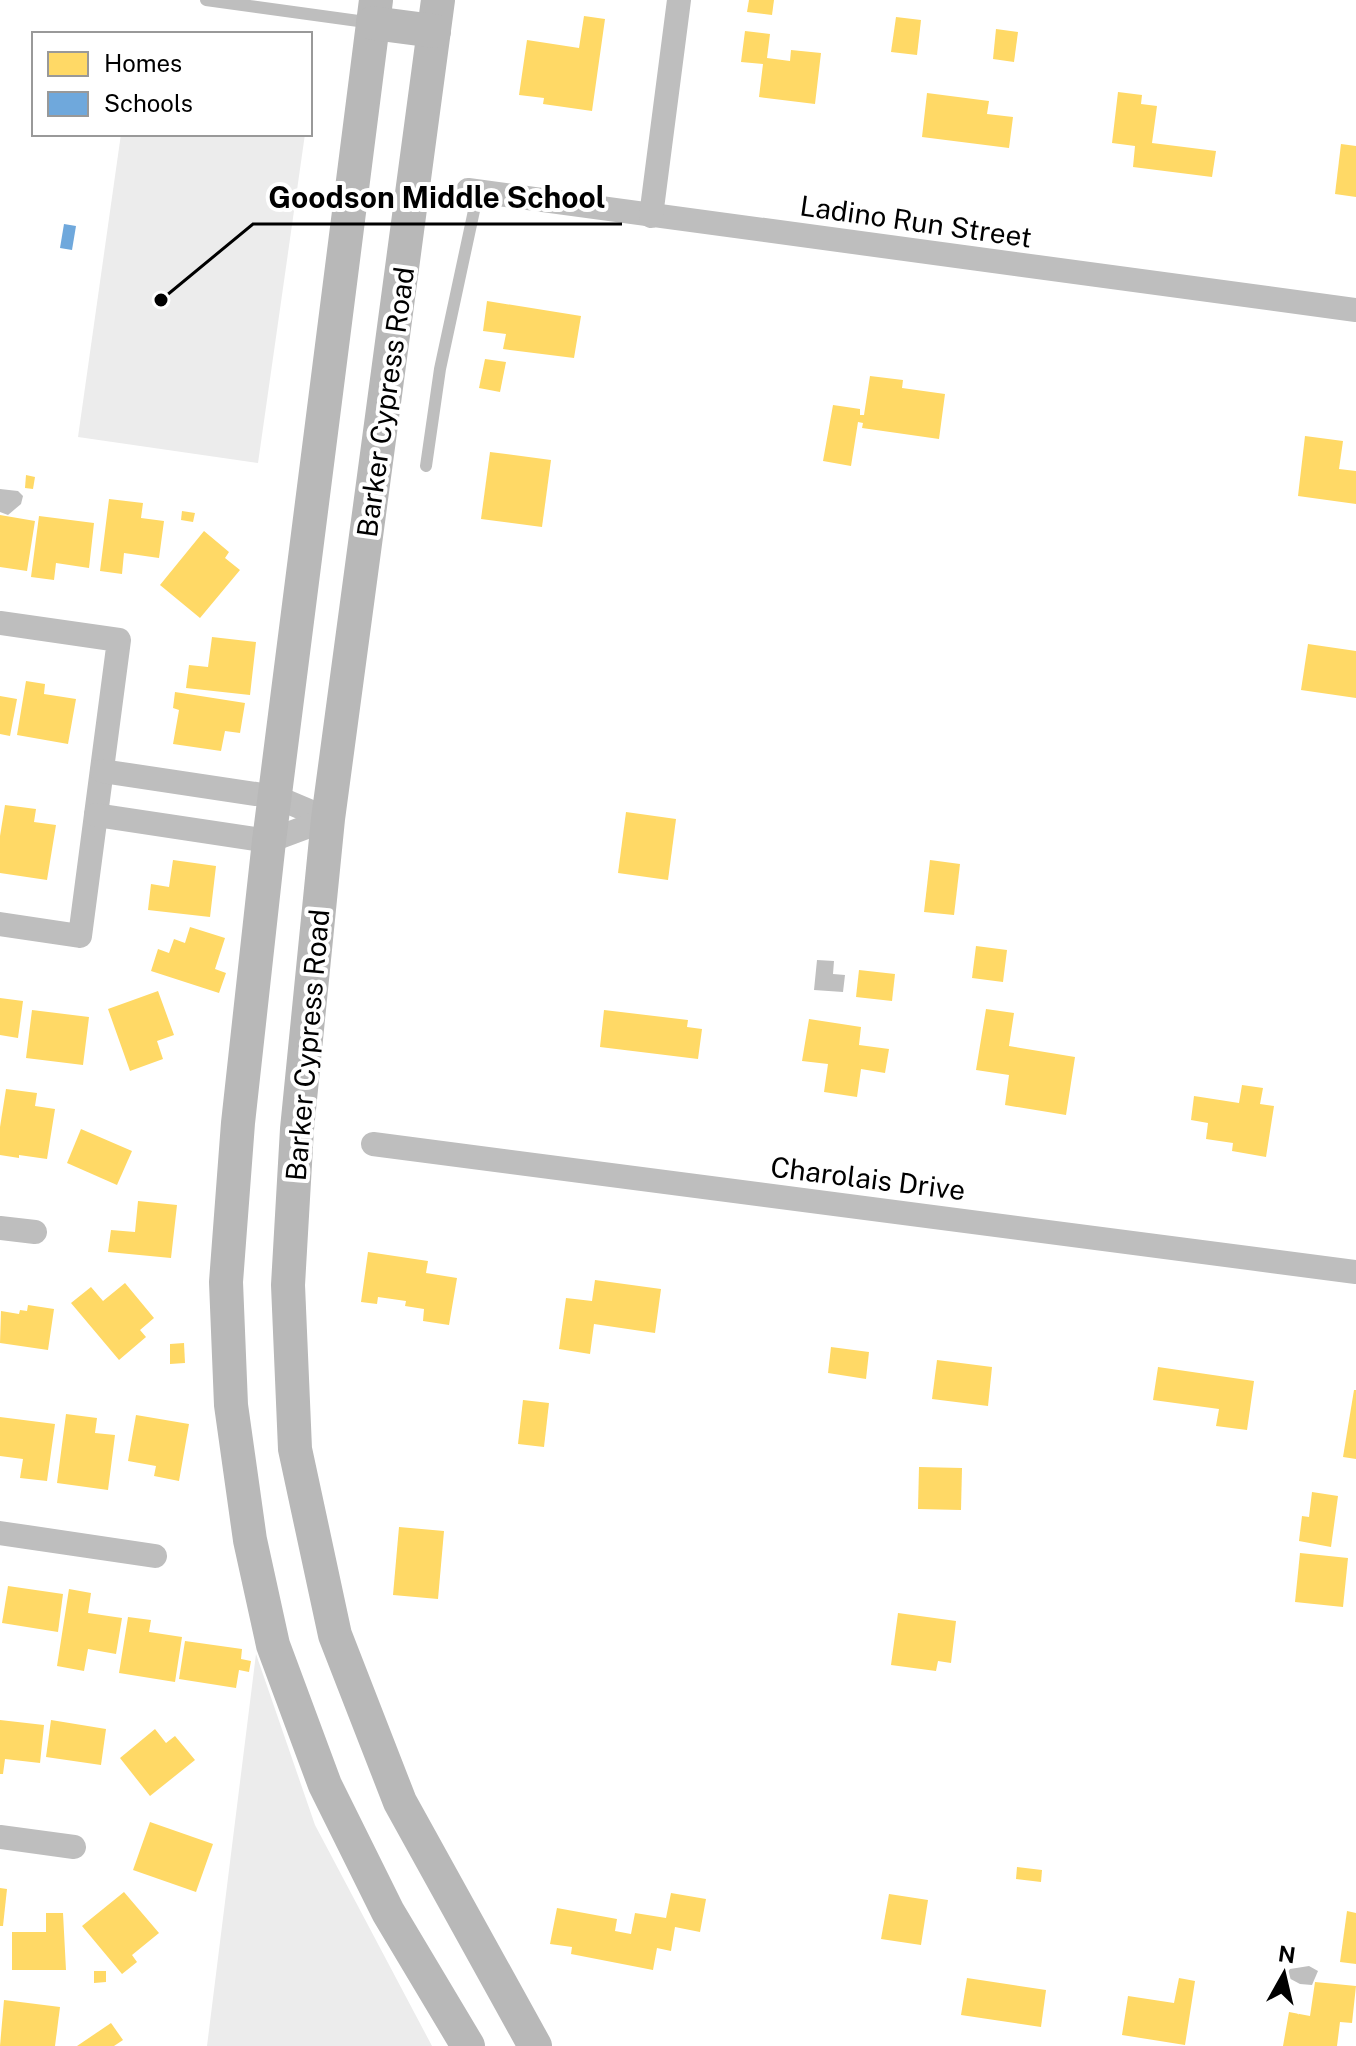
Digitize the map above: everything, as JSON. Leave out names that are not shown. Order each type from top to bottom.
[{"type":"main road","points":[[375,12],[436,16]]},
{"type":"main road","name":"Barker Cypress Road","points":[[375,12],[269,841],[238,1123],[226,1282],[231,1405],[250,1540],[273,1645],[325,1785],[388,1912],[468,2046]]},
{"type":"main road","name":"Barker Cypress Road","points":[[436,16],[328,819],[297,1129],[288,1285],[295,1449],[335,1635],[400,1802],[535,2046]]},
{"type":"street","points":[[651,216],[679,0]]},
{"type":"street","name":"Ladino Run Street","points":[[473,191],[1356,310]]},
{"type":"street","points":[[0,623],[119,640],[80,936],[0,924]]},
{"type":"street","points":[[102,771],[276,797],[328,819]]},
{"type":"street","points":[[96,815],[269,841],[328,819]]},
{"type":"street","name":"Charolais Drive","points":[[373,1144],[1356,1272]]},
{"type":"street","points":[[0,1228],[35,1232]]},
{"type":"street","points":[[0,1533],[155,1556]]},
{"type":"street","points":[[0,1837],[74,1847]]},
{"type":"lane","points":[[206,0],[375,12]]},
{"type":"lane","points":[[426,466],[440,369],[473,191]]},
{"type":"shaded area","points":[[121,136],[305,136],[258,463],[78,437]]},
{"type":"shaded area","points":[[0,489],[18,491],[23,496],[21,504],[8,515],[0,512]]},
{"type":"shaded area","points":[[817,960],[834,961],[833,974],[845,975],[843,992],[814,990]]},
{"type":"shaded area","points":[[256,1654],[315,1825],[432,2046],[207,2046]]},
{"type":"shaded area","points":[[1309,1966],[1318,1971],[1312,1985],[1300,1984],[1285,1976],[1290,1969]]},
{"type":"building: Homes","points":[[749,0],[774,0],[772,15],[747,12]]},
{"type":"building: Homes","points":[[584,16],[605,19],[592,111],[543,104],[544,98],[519,95],[527,40],[579,48]]},
{"type":"building: Homes","points":[[896,17],[921,20],[917,55],[891,52]]},
{"type":"building: Homes","points":[[996,29],[1018,32],[1014,62],[993,59]]},
{"type":"building: Homes","points":[[745,31],[770,34],[767,58],[790,61],[791,50],[821,53],[815,104],[759,97],[763,64],[741,62]]},
{"type":"building: Homes","points":[[1118,92],[1142,95],[1141,104],[1157,106],[1152,143],[1216,151],[1212,177],[1133,167],[1135,146],[1112,143]]},
{"type":"building: Homes","points":[[927,93],[989,101],[987,114],[1013,117],[1009,148],[922,137]]},
{"type":"building: Homes","points":[[1341,144],[1356,146],[1356,197],[1335,194]]},
{"type":"building: Homes","points":[[487,301],[581,316],[574,358],[503,349],[506,334],[483,331]]},
{"type":"building: Homes","points":[[485,359],[506,362],[500,392],[479,388]]},
{"type":"building: Homes","points":[[870,376],[903,380],[902,388],[945,394],[939,439],[862,428],[863,423],[858,422],[851,466],[823,461],[833,405],[860,409],[860,415],[864,415]]},
{"type":"building: Homes","points":[[1305,436],[1343,441],[1339,469],[1356,471],[1356,504],[1298,496]]},
{"type":"building: Homes","points":[[490,452],[551,460],[542,527],[481,519]]},
{"type":"building: Homes","points":[[26,475],[35,477],[33,489],[25,488]]},
{"type":"building: Homes","points":[[109,499],[143,503],[141,518],[164,521],[159,558],[124,553],[122,574],[100,571]]},
{"type":"building: Homes","points":[[182,511],[195,513],[193,522],[181,520]]},
{"type":"building: Homes","points":[[0,515],[35,521],[27,571],[0,567]]},
{"type":"building: Homes","points":[[39,516],[94,523],[89,568],[56,563],[54,580],[31,577]]},
{"type":"building: Homes","points":[[204,531],[229,552],[225,558],[240,570],[200,618],[160,585]]},
{"type":"building: Homes","points":[[212,637],[256,642],[250,695],[186,688],[189,665],[208,667]]},
{"type":"building: Homes","points":[[1308,644],[1356,651],[1356,698],[1301,690]]},
{"type":"building: Homes","points":[[26,681],[45,684],[44,694],[76,699],[68,744],[17,735]]},
{"type":"building: Homes","points":[[175,692],[245,703],[240,733],[225,731],[221,751],[173,744],[179,710],[173,708]]},
{"type":"building: Homes","points":[[0,696],[17,699],[10,736],[0,734]]},
{"type":"building: Homes","points":[[5,805],[36,809],[34,822],[56,825],[47,880],[0,873],[0,836]]},
{"type":"building: Homes","points":[[626,812],[676,819],[668,880],[618,873]]},
{"type":"building: Homes","points":[[173,860],[216,866],[210,917],[148,910],[151,884],[169,887]]},
{"type":"building: Homes","points":[[930,860],[960,864],[954,915],[924,912]]},
{"type":"building: Homes","points":[[190,927],[225,938],[215,969],[226,973],[219,993],[151,971],[158,949],[169,953],[174,939],[185,943]]},
{"type":"building: Homes","points":[[976,946],[1007,950],[1003,982],[972,978]]},
{"type":"building: Homes","points":[[859,970],[895,974],[892,1001],[856,997]]},
{"type":"building: Homes","points":[[158,991],[174,1035],[157,1041],[163,1059],[130,1071],[108,1009]]},
{"type":"building: Homes","points":[[0,998],[23,1001],[18,1038],[0,1035]]},
{"type":"building: Homes","points":[[986,1009],[1014,1013],[1009,1046],[1075,1057],[1066,1115],[1005,1105],[1009,1075],[976,1070]]},
{"type":"building: Homes","points":[[32,1010],[89,1017],[83,1065],[26,1058]]},
{"type":"building: Homes","points":[[604,1010],[688,1020],[687,1027],[702,1029],[698,1059],[600,1047]]},
{"type":"building: Homes","points":[[809,1019],[861,1027],[859,1045],[889,1049],[885,1073],[861,1069],[857,1097],[824,1092],[828,1064],[802,1061]]},
{"type":"building: Homes","points":[[1242,1085],[1263,1088],[1260,1104],[1274,1106],[1266,1157],[1232,1151],[1233,1143],[1206,1139],[1208,1123],[1191,1120],[1194,1096],[1239,1103]]},
{"type":"building: Homes","points":[[6,1089],[37,1093],[35,1106],[55,1109],[47,1159],[0,1155],[0,1127]]},
{"type":"building: Homes","points":[[81,1129],[132,1151],[117,1185],[67,1163]]},
{"type":"building: Homes","points":[[138,1201],[177,1205],[171,1258],[108,1252],[111,1230],[135,1232]]},
{"type":"building: Homes","points":[[368,1252],[428,1261],[426,1273],[457,1278],[449,1325],[423,1321],[424,1309],[405,1306],[406,1301],[378,1297],[377,1304],[361,1302]]},
{"type":"building: Homes","points":[[595,1280],[661,1289],[655,1333],[594,1324],[590,1354],[559,1349],[566,1298],[592,1301]]},
{"type":"building: Homes","points":[[125,1283],[154,1318],[140,1330],[146,1337],[119,1360],[71,1303],[91,1287],[103,1301]]},
{"type":"building: Homes","points":[[28,1305],[54,1309],[48,1350],[0,1343],[1,1311],[19,1314],[20,1310],[27,1311]]},
{"type":"building: Homes","points":[[184,1343],[185,1363],[170,1364],[170,1344]]},
{"type":"building: Homes","points":[[831,1347],[869,1352],[866,1379],[828,1373]]},
{"type":"building: Homes","points":[[937,1360],[992,1367],[988,1406],[932,1399]]},
{"type":"building: Homes","points":[[1158,1367],[1254,1381],[1247,1430],[1216,1426],[1219,1409],[1153,1400]]},
{"type":"building: Homes","points":[[1356,1390],[1356,1459],[1343,1457]]},
{"type":"building: Homes","points":[[523,1400],[549,1403],[544,1447],[518,1444]]},
{"type":"building: Homes","points":[[66,1414],[97,1418],[95,1433],[115,1435],[108,1490],[57,1483]]},
{"type":"building: Homes","points":[[136,1415],[189,1424],[179,1481],[154,1476],[156,1466],[128,1461]]},
{"type":"building: Homes","points":[[0,1417],[55,1424],[47,1481],[20,1478],[23,1459],[0,1456]]},
{"type":"building: Homes","points":[[919,1467],[962,1468],[961,1510],[918,1509]]},
{"type":"building: Homes","points":[[1312,1492],[1338,1496],[1331,1547],[1299,1541],[1302,1516],[1309,1517]]},
{"type":"building: Homes","points":[[399,1527],[444,1531],[438,1599],[393,1595]]},
{"type":"building: Homes","points":[[1300,1553],[1348,1558],[1343,1607],[1295,1602]]},
{"type":"building: Homes","points":[[8,1586],[63,1594],[58,1632],[2,1623]]},
{"type":"building: Homes","points":[[69,1589],[91,1593],[88,1613],[122,1618],[116,1654],[88,1649],[84,1671],[57,1666]]},
{"type":"building: Homes","points":[[898,1613],[956,1621],[951,1663],[938,1661],[936,1671],[891,1665]]},
{"type":"building: Homes","points":[[128,1617],[151,1620],[149,1632],[182,1637],[175,1682],[119,1673]]},
{"type":"building: Homes","points":[[185,1641],[242,1649],[241,1659],[251,1661],[249,1672],[239,1670],[236,1688],[179,1679]]},
{"type":"building: Homes","points":[[0,1720],[44,1725],[40,1763],[5,1759],[3,1774],[0,1774]]},
{"type":"building: Homes","points":[[51,1720],[106,1729],[101,1765],[46,1757]]},
{"type":"building: Homes","points":[[155,1729],[166,1743],[175,1736],[195,1760],[150,1796],[120,1758]]},
{"type":"building: Homes","points":[[150,1822],[213,1844],[196,1892],[133,1870]]},
{"type":"building: Homes","points":[[1017,1867],[1042,1870],[1041,1882],[1016,1879]]},
{"type":"building: Homes","points":[[0,1888],[7,1889],[3,1926],[0,1926]]},
{"type":"building: Homes","points":[[124,1892],[159,1933],[132,1955],[137,1962],[122,1974],[82,1926]]},
{"type":"building: Homes","points":[[671,1893],[706,1899],[700,1932],[675,1927],[671,1951],[657,1948],[653,1970],[571,1954],[572,1947],[550,1944],[557,1908],[617,1919],[615,1931],[631,1934],[635,1913],[666,1918]]},
{"type":"building: Homes","points":[[889,1894],[928,1900],[921,1945],[881,1939]]},
{"type":"building: Homes","points":[[1347,1911],[1356,1913],[1356,1964],[1340,1962]]},
{"type":"building: Homes","points":[[46,1913],[63,1913],[66,1970],[12,1970],[12,1932],[46,1932]]},
{"type":"building: Homes","points":[[94,1971],[106,1971],[106,1982],[94,1983]]},
{"type":"building: Homes","points":[[967,1978],[1046,1990],[1041,2027],[961,2015]]},
{"type":"building: Homes","points":[[1179,1978],[1195,1981],[1185,2045],[1122,2035],[1128,1996],[1174,2003]]},
{"type":"building: Homes","points":[[1315,1982],[1356,1986],[1352,2023],[1340,2022],[1337,2046],[1283,2046],[1289,2012],[1310,2016]]},
{"type":"building: Homes","points":[[4,2000],[60,2007],[55,2046],[0,2046]]},
{"type":"building: Homes","points":[[111,2023],[123,2040],[114,2046],[77,2046]]},
{"type":"building: Schools","points":[[64,224],[76,226],[72,250],[60,248]]},
{"type":"place","name":"Goodson Middle School","points":[[161,300]]}]
